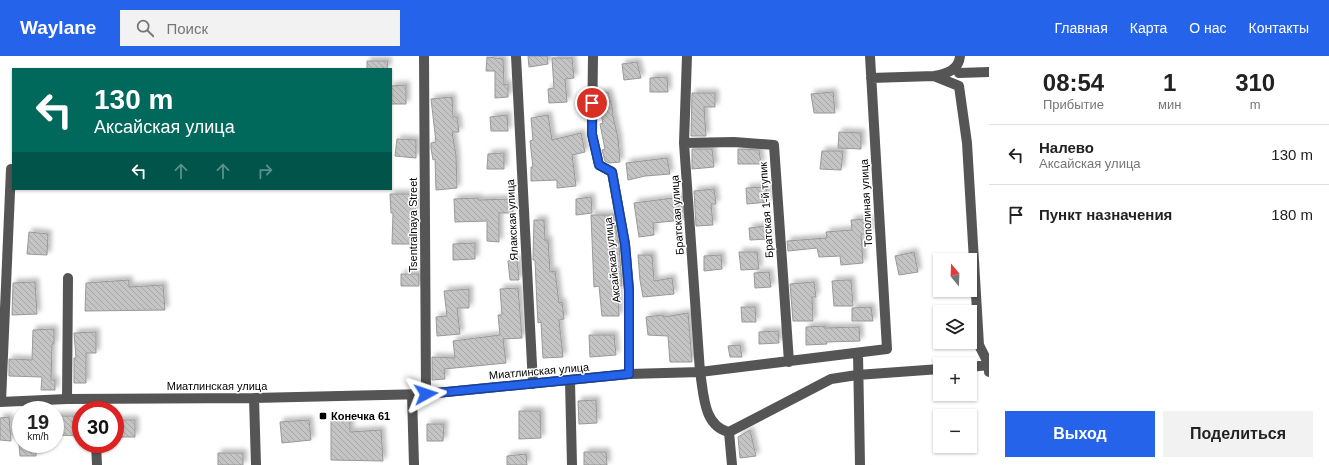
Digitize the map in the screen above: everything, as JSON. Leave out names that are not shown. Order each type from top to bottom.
[{"type":"street","name":"Tsentralnaya Street","points":[[424,56],[426,394]]},
{"type":"street","name":"Ялакская улица","points":[[516,56],[533,384]]},
{"type":"street","name":"Аксайская улица","points":[[593,56],[592,134],[599,165],[612,172],[625,244],[629,290],[629,374]]},
{"type":"street","name":"Братская улица","points":[[686,56],[684,143],[700,372],[706,408],[713,424],[721,430],[729,432]]},
{"type":"street","name":"Тополиная улица","points":[[870,56],[887,349]]},
{"type":"street","points":[[871,78],[934,76],[944,74],[954,69],[960,59]]},
{"type":"street","points":[[960,59],[959,86],[967,143],[979,345],[989,366],[989,372]]},
{"type":"street","points":[[960,73],[989,72]]},
{"type":"street","points":[[934,76],[959,86]]},
{"type":"street","name":"Братская 1-й тупик","points":[[684,143],[734,142],[774,145],[788,362]]},
{"type":"street","points":[[0,402],[11,169]]},
{"type":"street","points":[[67,399],[68,278]]},
{"type":"street","name":"Миатлинская улица","points":[[0,402],[67,399],[254,398],[426,394],[629,374],[700,372],[887,349]]},
{"type":"street","points":[[858,353],[857,375],[860,465]]},
{"type":"street","points":[[977,367],[989,366]]},
{"type":"street","points":[[732,465],[729,432],[832,379],[857,375],[933,370]]},
{"type":"street","points":[[570,380],[572,465]]},
{"type":"street","points":[[412,394],[414,465]]},
{"type":"street","points":[[254,398],[256,465]]},
{"type":"street","points":[[96,453],[97,465]]},
{"type":"building","points":[[528,56],[547,56],[548,64],[529,67]]},
{"type":"building","points":[[487,57],[503,59],[504,85],[508,84],[508,97],[495,98],[495,71],[486,71]]},
{"type":"building","points":[[552,58],[572,58],[574,78],[565,79],[567,102],[549,103],[548,89],[554,88]]},
{"type":"building","points":[[367,61],[388,61],[387,68],[367,68]]},
{"type":"building","points":[[637,62],[641,78],[624,80],[622,64]]},
{"type":"building","points":[[667,77],[668,92],[650,92],[650,78]]},
{"type":"building","points":[[406,85],[406,104],[392,104],[392,86]]},
{"type":"building","points":[[608,92],[618,138],[620,162],[609,163],[605,161],[602,150],[605,149],[600,124],[603,123],[599,105],[599,93]]},
{"type":"building","points":[[833,92],[835,113],[814,113],[811,94]]},
{"type":"building","points":[[692,93],[715,93],[715,107],[704,107],[706,136],[691,136]]},
{"type":"building","points":[[452,97],[453,117],[457,117],[459,132],[452,132],[456,155],[457,188],[436,190],[435,159],[433,160],[431,148],[431,143],[436,142],[431,99]]},
{"type":"building","points":[[507,115],[508,131],[491,131],[490,117]]},
{"type":"building","points":[[548,115],[552,140],[581,133],[585,152],[572,155],[576,186],[557,188],[557,180],[531,181],[531,167],[533,167],[530,141],[533,140],[531,118]]},
{"type":"building","points":[[839,132],[861,133],[861,149],[838,148]]},
{"type":"building","points":[[397,139],[416,140],[416,158],[395,156]]},
{"type":"building","points":[[692,149],[712,149],[714,167],[692,169]]},
{"type":"building","points":[[738,149],[759,150],[761,164],[738,164]]},
{"type":"building","points":[[822,151],[843,151],[841,170],[820,169]]},
{"type":"building","points":[[504,153],[504,169],[487,169],[488,154]]},
{"type":"building","points":[[667,158],[670,174],[645,176],[628,180],[626,163]]},
{"type":"building","points":[[766,187],[768,202],[747,204],[746,188]]},
{"type":"building","points":[[714,189],[716,204],[711,204],[713,225],[696,226],[694,191]]},
{"type":"building","points":[[390,194],[414,194],[416,212],[413,212],[414,244],[392,244],[393,213],[391,213]]},
{"type":"building","points":[[591,197],[592,213],[576,215],[576,199]]},
{"type":"building","points":[[681,197],[683,220],[653,223],[654,235],[639,237],[634,203]]},
{"type":"building","points":[[478,198],[478,200],[512,199],[513,213],[499,213],[499,242],[487,241],[487,221],[455,222],[454,199]]},
{"type":"building","points":[[591,215],[613,215],[619,245],[622,286],[618,286],[619,316],[602,316],[599,286],[594,287]]},
{"type":"building","points":[[869,219],[870,234],[861,234],[863,263],[841,265],[840,256],[819,257],[817,248],[788,251],[787,241],[827,238],[826,232],[852,230],[851,220]]},
{"type":"building","points":[[534,220],[544,220],[545,240],[548,240],[550,272],[555,271],[559,303],[562,302],[564,319],[559,320],[563,357],[543,358],[541,322],[538,323],[535,260],[533,260]]},
{"type":"building","points":[[767,226],[768,239],[750,240],[749,228]]},
{"type":"building","points":[[29,232],[48,234],[47,255],[27,254]]},
{"type":"building","points":[[475,243],[475,259],[453,260],[453,244]]},
{"type":"building","points":[[739,252],[757,252],[759,269],[741,270]]},
{"type":"building","points":[[914,252],[918,272],[899,275],[895,256]]},
{"type":"building","points":[[638,255],[652,255],[654,281],[672,278],[674,294],[643,297]]},
{"type":"building","points":[[721,255],[722,269],[704,271],[704,256]]},
{"type":"building","points":[[517,259],[519,280],[510,280],[508,261]]},
{"type":"building","points":[[769,272],[771,287],[755,288],[754,273]]},
{"type":"building","points":[[401,274],[419,274],[419,286],[401,286]]},
{"type":"building","points":[[129,280],[129,287],[163,285],[165,310],[85,311],[86,283]]},
{"type":"building","points":[[851,280],[853,306],[834,306],[832,281]]},
{"type":"building","points":[[35,282],[37,314],[12,315],[13,283]]},
{"type":"building","points":[[814,282],[816,297],[812,297],[813,321],[793,321],[790,284]]},
{"type":"building","points":[[518,288],[522,338],[503,339],[506,363],[444,369],[445,379],[432,380],[432,357],[455,358],[453,341],[500,335],[498,315],[502,315],[500,289]]},
{"type":"building","points":[[469,289],[469,308],[457,308],[460,334],[437,336],[436,317],[447,316],[444,291]]},
{"type":"building","points":[[741,307],[755,307],[756,322],[742,322]]},
{"type":"building","points":[[871,307],[873,321],[852,321],[852,308]]},
{"type":"building","points":[[688,313],[692,362],[670,362],[668,336],[648,335],[646,317],[663,315],[664,317]]},
{"type":"building","points":[[825,326],[825,328],[859,327],[860,341],[826,342],[827,344],[806,345],[806,327]]},
{"type":"building","points":[[54,329],[51,380],[55,380],[55,390],[41,390],[42,377],[9,376],[9,359],[32,360],[33,330]]},
{"type":"building","points":[[778,331],[779,343],[759,344],[759,332]]},
{"type":"building","points":[[96,332],[96,353],[86,353],[86,383],[74,383],[74,358],[76,358],[74,333]]},
{"type":"building","points":[[589,335],[614,335],[616,355],[590,357]]},
{"type":"building","points":[[740,345],[742,357],[730,357],[728,346]]},
{"type":"building","points":[[596,400],[597,423],[579,424],[578,401]]},
{"type":"building","points":[[519,411],[540,411],[541,438],[519,439]]},
{"type":"building","points":[[64,416],[72,416],[72,436],[64,435]]},
{"type":"building","points":[[9,417],[11,441],[0,440],[0,418]]},
{"type":"building","points":[[350,419],[350,432],[381,430],[383,461],[331,460],[331,421]]},
{"type":"building","points":[[124,420],[135,420],[135,437],[124,437]]},
{"type":"building","points":[[309,420],[311,440],[282,443],[280,422]]},
{"type":"building","points":[[427,424],[444,424],[443,441],[427,441]]},
{"type":"building","points":[[750,430],[756,456],[740,458],[738,437]]},
{"type":"building","points":[[584,452],[606,452],[607,465],[584,465]]},
{"type":"building","points":[[20,453],[36,453],[36,456],[20,456]]},
{"type":"building","points":[[218,453],[243,453],[243,465],[218,465]]},
{"type":"building","points":[[526,454],[527,465],[507,465],[507,456]]},
{"type":"place","name":"Конечка 61","points":[[323,416]]},
{"type":"route","points":[[426,394],[629,374],[629,290],[625,244],[612,172],[599,165],[592,134],[592,103]]}]
